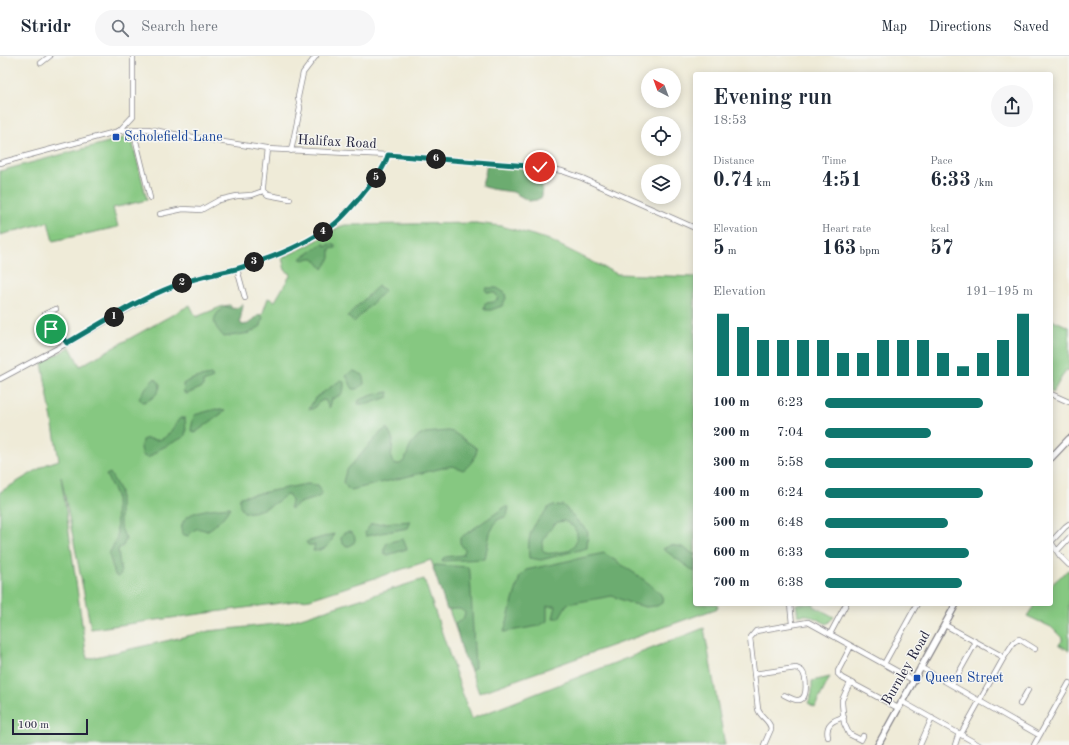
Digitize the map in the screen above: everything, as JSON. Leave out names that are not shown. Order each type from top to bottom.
[{"type":"street","points":[[41,63],[50,56]]},
{"type":"street","points":[[119,132],[133,116],[133,56]]},
{"type":"street","points":[[292,151],[300,108],[298,97],[303,73],[316,56]]},
{"type":"street","points":[[132,129],[150,198]]},
{"type":"street","name":"Halifax Road","points":[[0,163],[132,129],[148,129],[267,149],[388,155],[540,167],[562,171],[582,178],[693,227]]},
{"type":"street","points":[[267,149],[263,186],[264,191],[268,195],[290,199]]},
{"type":"street","points":[[0,379],[157,293],[184,282],[236,268],[289,250],[310,240],[336,223],[378,176],[388,155]]},
{"type":"street","points":[[160,214],[184,209],[201,210],[219,200],[237,196],[252,195],[264,191]]},
{"type":"street","points":[[236,268],[245,298]]},
{"type":"street","points":[[56,309],[45,314],[44,317],[51,329],[61,335],[67,343]]},
{"type":"street","points":[[1053,395],[1069,402]]},
{"type":"street","points":[[1053,456],[1069,438]]},
{"type":"street","points":[[1053,540],[1069,524]]},
{"type":"street","points":[[1057,551],[1069,538]]},
{"type":"street","points":[[1053,545],[1060,556],[1069,565]]},
{"type":"street","points":[[790,606],[792,624]]},
{"type":"street","points":[[830,634],[845,606]]},
{"type":"street","points":[[884,664],[916,606]]},
{"type":"street","name":"Burnley Road","points":[[878,745],[955,606]]},
{"type":"street","points":[[764,745],[771,729],[769,723],[759,713],[750,638],[753,632],[808,622],[913,680]]},
{"type":"street","points":[[945,625],[1003,658]]},
{"type":"street","points":[[956,745],[960,734],[1003,658],[1014,642],[1019,639],[1035,649]]},
{"type":"street","points":[[952,685],[976,642]]},
{"type":"street","points":[[851,646],[838,671],[840,677],[898,708]]},
{"type":"street","points":[[920,667],[1039,735]]},
{"type":"street","points":[[754,674],[796,668],[800,670],[804,675],[806,690],[803,698],[795,700],[784,695]]},
{"type":"street","points":[[850,683],[842,700],[844,723],[848,734],[862,740]]},
{"type":"street","points":[[1034,745],[1069,683]]},
{"type":"street","points":[[1020,704],[1028,690]]},
{"type":"street","points":[[901,701],[979,745]]},
{"type":"street","points":[[826,735],[829,724],[844,717]]},
{"type":"street","points":[[920,745],[932,718]]},
{"type":"green space","points":[[131,136],[147,200],[113,208],[118,227],[53,241],[48,222],[0,235],[0,171]]},
{"type":"green space","points":[[487,164],[543,169],[542,197],[537,200],[529,201],[513,192],[491,189],[482,186]]},
{"type":"green space","points":[[476,223],[501,226],[547,239],[617,274],[693,277],[693,606],[718,606],[718,608],[479,693],[431,560],[310,599],[91,629],[61,476],[87,659],[209,631],[285,623],[424,579],[471,719],[704,628],[725,745],[0,745],[0,492],[47,464],[59,460],[42,363],[70,347],[80,366],[190,305],[196,317],[223,306],[230,305],[243,329],[262,315],[268,298],[275,301],[291,274],[285,270],[282,258],[345,225]]},
{"type":"green space","points":[[322,244],[325,244],[326,247],[329,244],[335,245],[336,248],[330,249],[330,258],[323,269],[314,258],[303,260],[300,259]]},
{"type":"green space","points":[[378,286],[385,290],[354,322],[347,316]]},
{"type":"green space","points":[[486,288],[497,288],[505,293],[506,298],[502,306],[491,310],[485,310],[485,303],[494,302],[498,298],[495,293],[487,292],[485,290]]},
{"type":"green space","points":[[242,304],[243,306],[240,321],[242,325],[248,324],[260,314],[263,317],[261,326],[250,333],[224,337],[215,325],[214,321],[217,314],[225,306],[234,308]]},
{"type":"green space","points":[[1053,320],[1069,327],[1069,371],[1066,370],[1053,392]]},
{"type":"green space","points":[[354,371],[363,375],[364,384],[358,389],[353,389],[346,376]]},
{"type":"green space","points":[[211,375],[213,378],[203,382],[203,387],[187,394],[184,393],[183,384],[186,382]]},
{"type":"green space","points":[[155,378],[160,384],[159,390],[151,398],[145,402],[142,402],[139,398]]},
{"type":"green space","points":[[341,380],[344,382],[344,389],[341,395],[332,399],[330,407],[328,407],[326,401],[323,400],[313,409],[309,409],[315,398]]},
{"type":"green space","points":[[389,392],[388,397],[368,404],[358,404],[359,400],[376,394]]},
{"type":"green space","points":[[216,409],[225,411],[195,433],[192,432],[191,430],[194,415]]},
{"type":"green space","points":[[180,418],[185,418],[186,432],[184,437],[160,449],[148,458],[143,456],[141,448],[142,440],[157,440],[164,438],[168,435]]},
{"type":"green space","points":[[387,428],[393,440],[391,459],[394,464],[400,464],[405,460],[411,444],[419,435],[425,433],[453,432],[477,449],[471,463],[463,470],[453,466],[351,490],[348,489],[343,482],[346,471],[380,433]]},
{"type":"green space","points":[[110,473],[120,491],[120,526],[126,539],[123,546],[118,549],[121,574],[117,577],[115,575],[109,554],[117,538],[116,495],[106,475]]},
{"type":"green space","points":[[307,484],[318,485],[322,493],[316,498],[300,503],[291,509],[290,506],[292,500],[289,495],[270,506],[257,511],[244,512],[240,507],[240,497]]},
{"type":"green space","points":[[563,505],[588,532],[587,548],[541,560],[529,558],[529,541],[532,529],[550,506]],"holes":[[[564,521],[569,523],[576,531],[577,535],[577,539],[572,548],[567,551],[546,553],[542,546],[548,532],[558,522]]]},
{"type":"green space","points":[[230,507],[226,514],[207,531],[198,529],[188,536],[182,534],[182,526],[190,515],[206,510]]},
{"type":"green space","points":[[505,507],[509,507],[507,516],[497,520],[490,533],[485,559],[442,561],[443,558],[446,557],[463,555],[465,550],[460,543],[460,538]]},
{"type":"green space","points":[[411,521],[408,528],[366,536],[365,533],[371,524]]},
{"type":"green space","points":[[348,532],[353,534],[355,539],[353,544],[348,546],[343,544],[341,539],[343,534]]},
{"type":"green space","points":[[334,534],[331,541],[325,548],[313,551],[315,545],[308,545],[306,542]]},
{"type":"green space","points":[[403,539],[407,549],[388,555],[384,553],[387,543]]},
{"type":"green space","points":[[671,545],[682,547],[693,554],[693,571],[663,549]]},
{"type":"green space","points":[[604,553],[654,587],[662,597],[662,603],[657,606],[646,607],[612,596],[567,604],[559,618],[553,618],[556,606],[547,606],[547,621],[539,626],[504,632],[520,576],[526,570]]},
{"type":"green space","points":[[435,565],[468,567],[470,573],[475,668],[471,671],[463,654],[455,624],[463,619],[465,613],[459,609],[447,610],[433,568]]},
{"type":"green space","points":[[1069,569],[1069,651],[1059,644],[1062,641],[1062,638],[1051,627],[1027,616],[1034,606],[1053,606],[1053,583]]},
{"type":"green space","points":[[796,606],[814,606],[834,617],[827,624],[808,615],[798,615]]},
{"type":"green space","points":[[830,677],[815,707],[808,703],[812,693],[812,681]]},
{"type":"place","name":"Scholefield Lane","points":[[116,137]]},
{"type":"place","name":"Queen Street","points":[[917,678]]},
{"type":"route","points":[[51,329],[61,335],[67,343],[157,293],[176,285],[272,257],[310,240],[336,223],[347,212],[378,176],[388,155],[540,167]]}]
